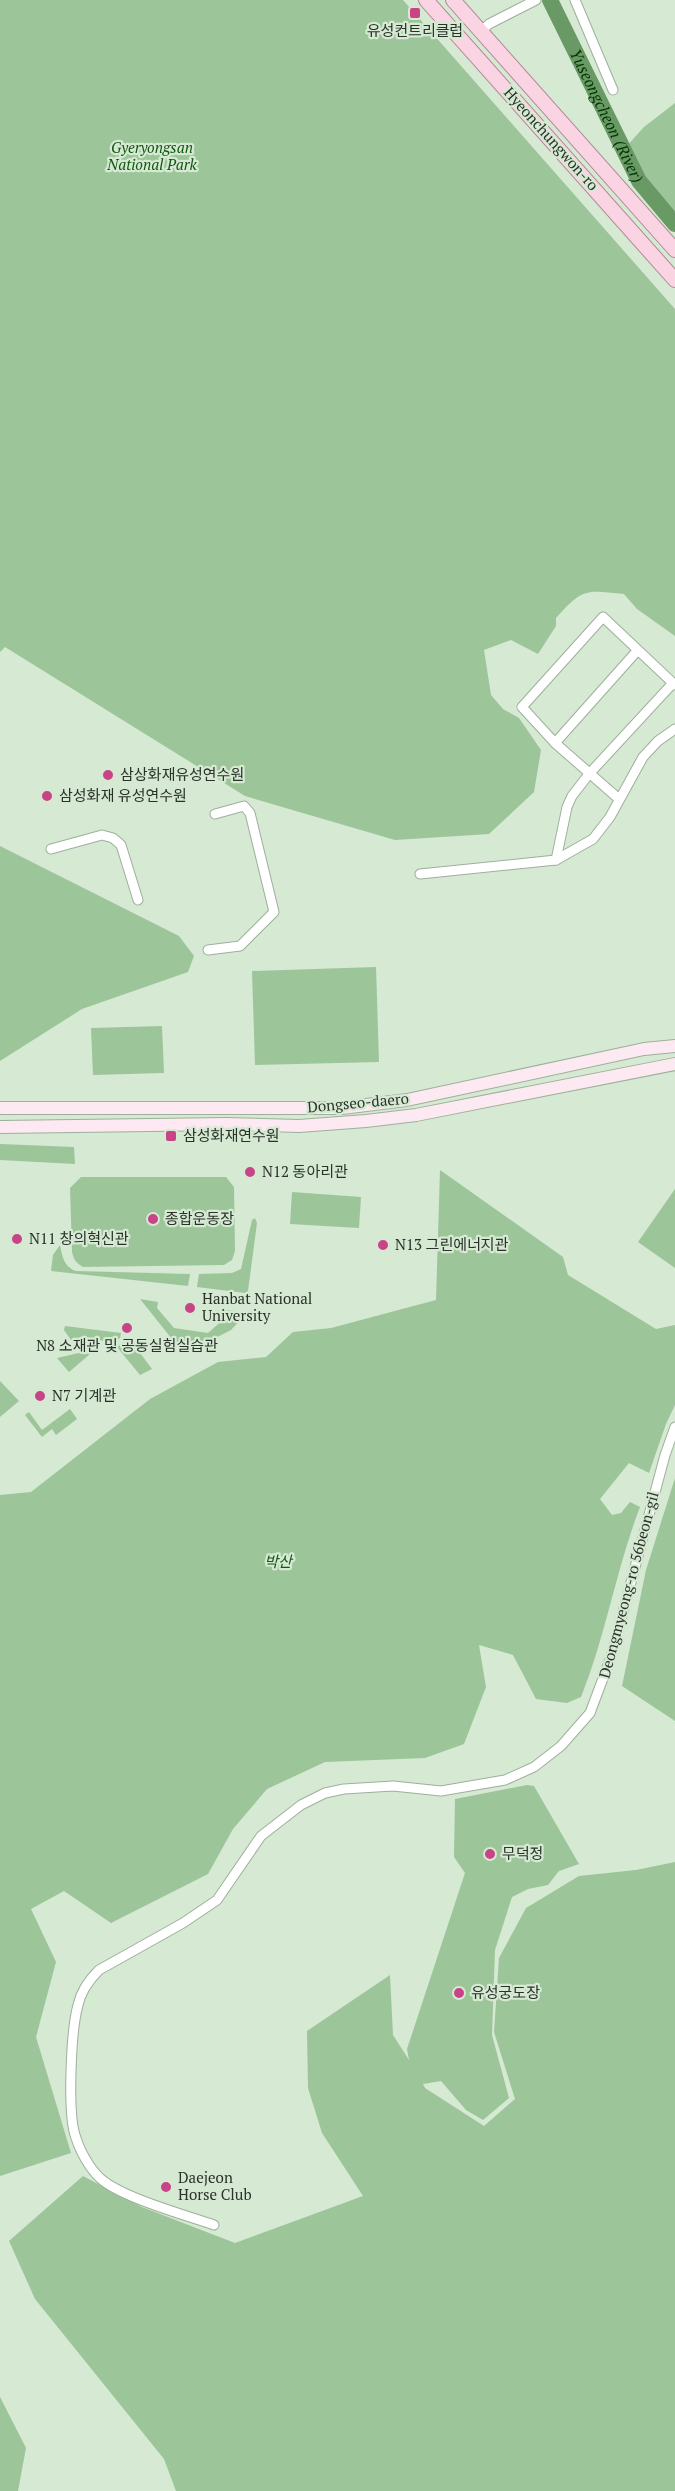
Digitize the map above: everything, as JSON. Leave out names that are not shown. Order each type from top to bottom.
[{"type":"main road","name":"Hyeonchungwon-ro","points":[[426,0],[675,280]]},
{"type":"main road","name":"Hyeonchungwon-ro","points":[[453,0],[675,250]]},
{"type":"street","points":[[480,32],[489,24],[536,0]]},
{"type":"street","points":[[575,0],[613,90]]},
{"type":"street","points":[[556,860],[567,807],[572,796],[589,774],[674,684],[603,617],[522,707],[555,743],[589,774],[619,799]]},
{"type":"street","points":[[555,743],[637,651]]},
{"type":"street","points":[[420,874],[556,860],[593,839],[610,817],[643,757],[658,741],[675,729]]},
{"type":"street","points":[[208,950],[240,946],[274,912],[250,813],[244,806],[215,814]]},
{"type":"street","points":[[51,849],[102,835],[113,838],[121,845],[138,900]]},
{"type":"street","name":"Dongseo-daero","points":[[0,1108],[342,1108],[407,1100],[644,1049],[675,1046]]},
{"type":"street","name":"Dongseo-daero","points":[[0,1127],[226,1124],[299,1126],[366,1121],[416,1115],[675,1064]]},
{"type":"street","name":"Deongmyeong-ro 56beon-gil","points":[[214,2225],[114,2189],[98,2176],[75,2138],[72,2058],[78,2004],[87,1982],[99,1970],[217,1900],[261,1836],[301,1804],[326,1793],[344,1789],[393,1786],[441,1791],[505,1780],[534,1767],[561,1746],[590,1713],[601,1686],[611,1657],[664,1455],[675,1427]]},
{"type":"green space","name":"Gyeryongsan National Park","points":[[0,0],[403,0],[675,309],[675,636],[637,609],[624,594],[592,592],[579,596],[556,618],[556,626],[538,654],[511,640],[484,650],[491,695],[503,709],[519,718],[541,750],[534,792],[489,834],[395,840],[245,796],[5,647],[0,652]]},
{"type":"green space","points":[[675,103],[675,219],[625,148],[644,127]]},
{"type":"green space","points":[[0,846],[179,936],[194,956],[188,972],[82,1009],[0,1061]]},
{"type":"green space","points":[[376,967],[379,1062],[255,1065],[252,971]]},
{"type":"green space","points":[[162,1026],[164,1073],[93,1075],[91,1028]]},
{"type":"green space","points":[[0,1144],[74,1147],[75,1164],[0,1160]]},
{"type":"green space","name":"박산","points":[[440,1170],[563,1257],[568,1275],[656,1329],[675,1325],[675,1405],[649,1473],[629,1463],[600,1499],[612,1515],[621,1513],[630,1502],[640,1507],[581,1697],[567,1703],[536,1699],[513,1655],[479,1645],[486,1687],[464,1744],[425,1758],[325,1762],[267,1789],[233,1829],[208,1874],[111,1923],[64,1891],[31,1909],[56,1962],[36,2037],[71,2153],[0,2176],[0,1495],[31,1492],[150,1399],[218,1362],[266,1357],[293,1332],[331,1328],[436,1300]]},
{"type":"green space","name":"종합운동장","points":[[81,1177],[226,1177],[234,1187],[235,1251],[232,1260],[224,1265],[83,1267],[76,1261],[72,1252],[70,1188]]},
{"type":"green space","points":[[675,1189],[675,1268],[638,1242]]},
{"type":"green space","points":[[292,1192],[361,1197],[359,1228],[290,1224]]},
{"type":"green space","points":[[255,1218],[257,1223],[248,1291],[245,1293],[197,1287],[199,1274],[232,1273],[241,1269],[252,1220]]},
{"type":"green space","points":[[60,1245],[66,1264],[76,1271],[190,1274],[188,1286],[51,1271],[53,1255]]},
{"type":"green space","points":[[140,1299],[158,1302],[157,1308],[174,1328],[208,1333],[225,1318],[221,1310],[237,1311],[243,1317],[231,1330],[186,1353],[180,1349]]},
{"type":"green space","points":[[65,1326],[121,1333],[120,1338],[113,1343],[86,1337],[71,1340],[64,1330]]},
{"type":"green space","points":[[129,1338],[152,1369],[140,1375],[117,1347]]},
{"type":"green space","points":[[96,1349],[69,1372],[57,1358]]},
{"type":"green space","points":[[0,1381],[19,1401],[0,1417]]},
{"type":"green space","points":[[70,1409],[77,1419],[56,1435],[52,1429],[42,1437],[25,1415],[29,1412],[42,1430]]},
{"type":"green space","points":[[675,1478],[675,1721],[622,1686],[646,1570]]},
{"type":"green space","points":[[527,1785],[534,1786],[579,1864],[559,1871],[548,1885],[528,1889],[512,1897],[495,1950],[492,2035],[509,2098],[483,2120],[466,2110],[441,2081],[423,2084],[425,2088],[484,2126],[515,2099],[494,2032],[499,1958],[526,1908],[579,1876],[636,1870],[675,1862],[675,2491],[176,2491],[164,2459],[35,2299],[9,2241],[83,2176],[142,2207],[235,2243],[363,2196],[322,2133],[308,2088],[307,2031],[390,1975],[393,2035],[409,2060],[407,2049],[465,1873],[454,1857],[455,1799]]},
{"type":"green space","points":[[0,2397],[26,2448],[18,2491],[0,2491]]},
{"type":"waterway","name":"Yuseongcheon (River)","points":[[550,0],[639,181],[675,224]]},
{"type":"place","name":"유성컨트리클럽","points":[[415,13]]},
{"type":"place","name":"삼상화재유성연수원","points":[[108,775]]},
{"type":"place","name":"삼성화재 유성연수원","points":[[47,796]]},
{"type":"place","name":"삼성화재연수원","points":[[171,1136]]},
{"type":"place","name":"N12 동아리관","points":[[250,1172]]},
{"type":"place","name":"종합운동장","points":[[153,1219]]},
{"type":"place","name":"N11 창의혁신관","points":[[17,1239]]},
{"type":"place","name":"N13 그린에너지관","points":[[383,1245]]},
{"type":"place","name":"Hanbat National University","points":[[190,1308]]},
{"type":"place","name":"N8 소재관 및 공동실험실습관","points":[[127,1328]]},
{"type":"place","name":"N7 기계관","points":[[40,1396]]},
{"type":"place","name":"무덕정","points":[[490,1854]]},
{"type":"place","name":"유성궁도장","points":[[459,1993]]},
{"type":"place","name":"Daejeon Horse Club","points":[[166,2187]]}]
